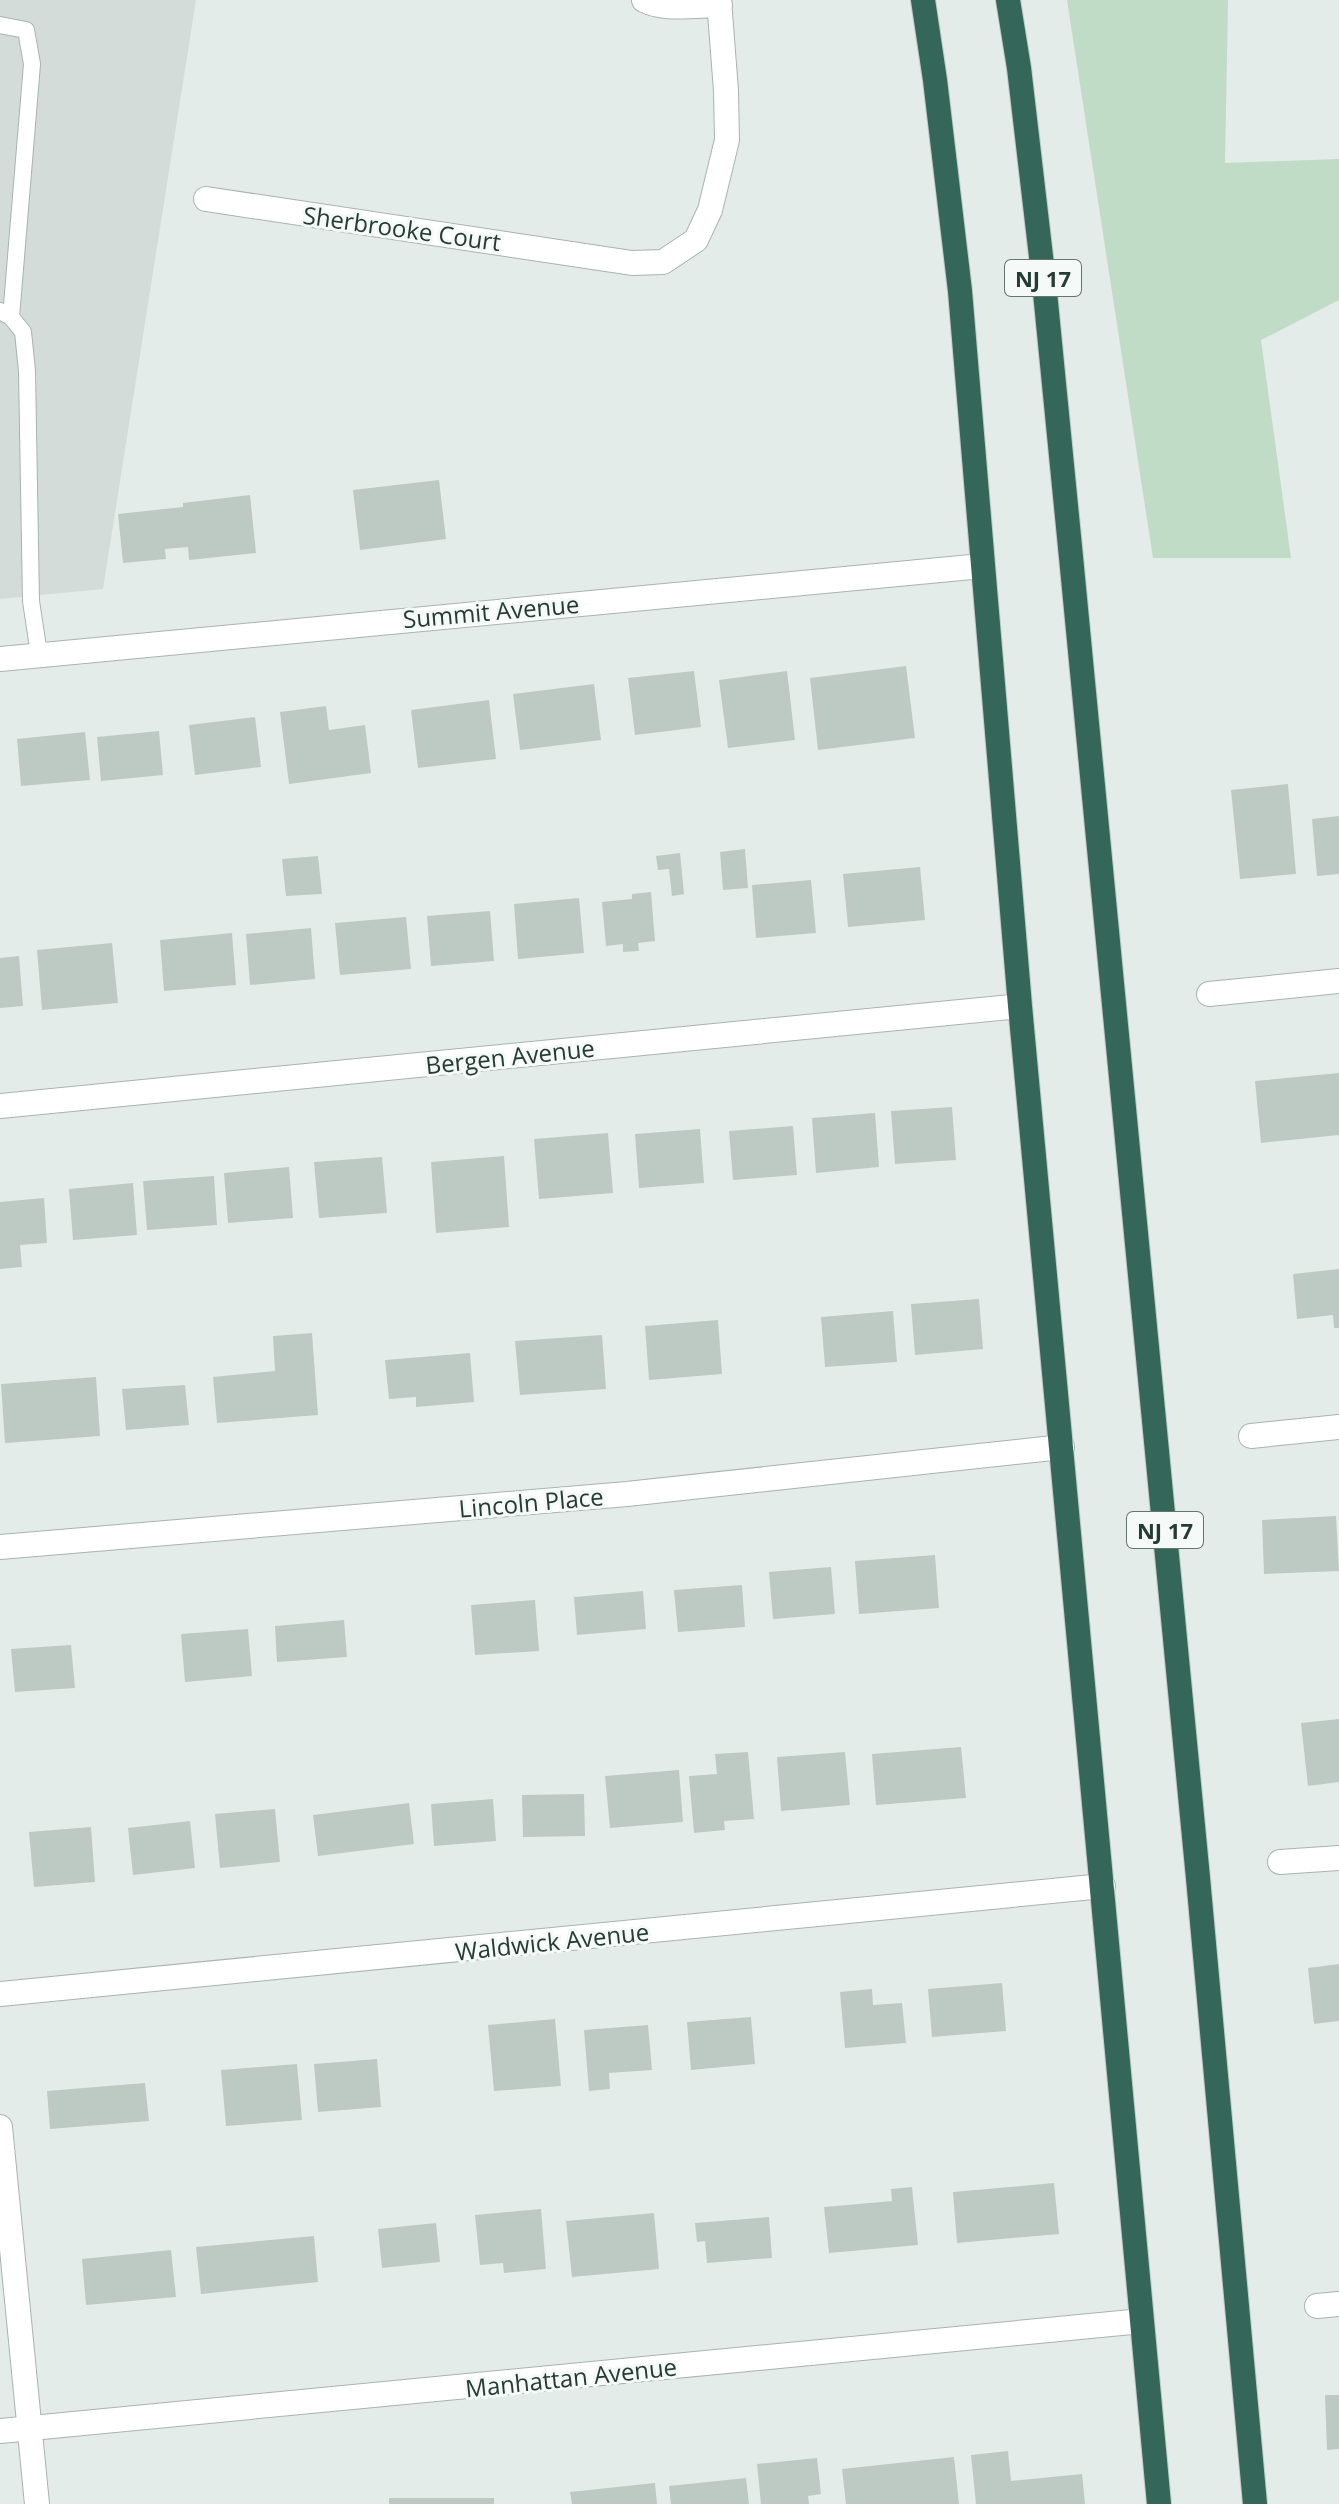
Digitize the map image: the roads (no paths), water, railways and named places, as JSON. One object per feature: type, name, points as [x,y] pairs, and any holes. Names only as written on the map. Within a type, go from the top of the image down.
[{"type":"highway","points":[[923,0],[960,291],[1020,1006],[1159,2504]]},
{"type":"highway","name":"NJ 17","points":[[1008,0],[1037,221],[1068,526],[1255,2504]]},
{"type":"street","points":[[644,0],[674,6],[719,2]]},
{"type":"street","name":"Sherbrooke Court","points":[[206,199],[632,263],[663,262],[696,240],[710,210],[727,140],[719,2]]},
{"type":"street","name":"Summit Avenue","points":[[0,659],[982,566]]},
{"type":"street","points":[[1209,994],[1339,981]]},
{"type":"street","name":"Bergen Avenue","points":[[0,1106],[1020,1006]]},
{"type":"street","points":[[1251,1436],[1339,1427]]},
{"type":"street","name":"Lincoln Place","points":[[0,1547],[627,1494],[1062,1447]]},
{"type":"street","points":[[1280,1862],[1339,1858]]},
{"type":"street","name":"Waldwick Avenue","points":[[0,1994],[1103,1886]]},
{"type":"street","points":[[0,2127],[37,2504]]},
{"type":"street","name":"Manhattan Avenue","points":[[0,2431],[1142,2321]]},
{"type":"lane","points":[[0,25],[26,30],[32,64],[5,314],[23,332],[27,371],[31,601],[39,654]]}]
